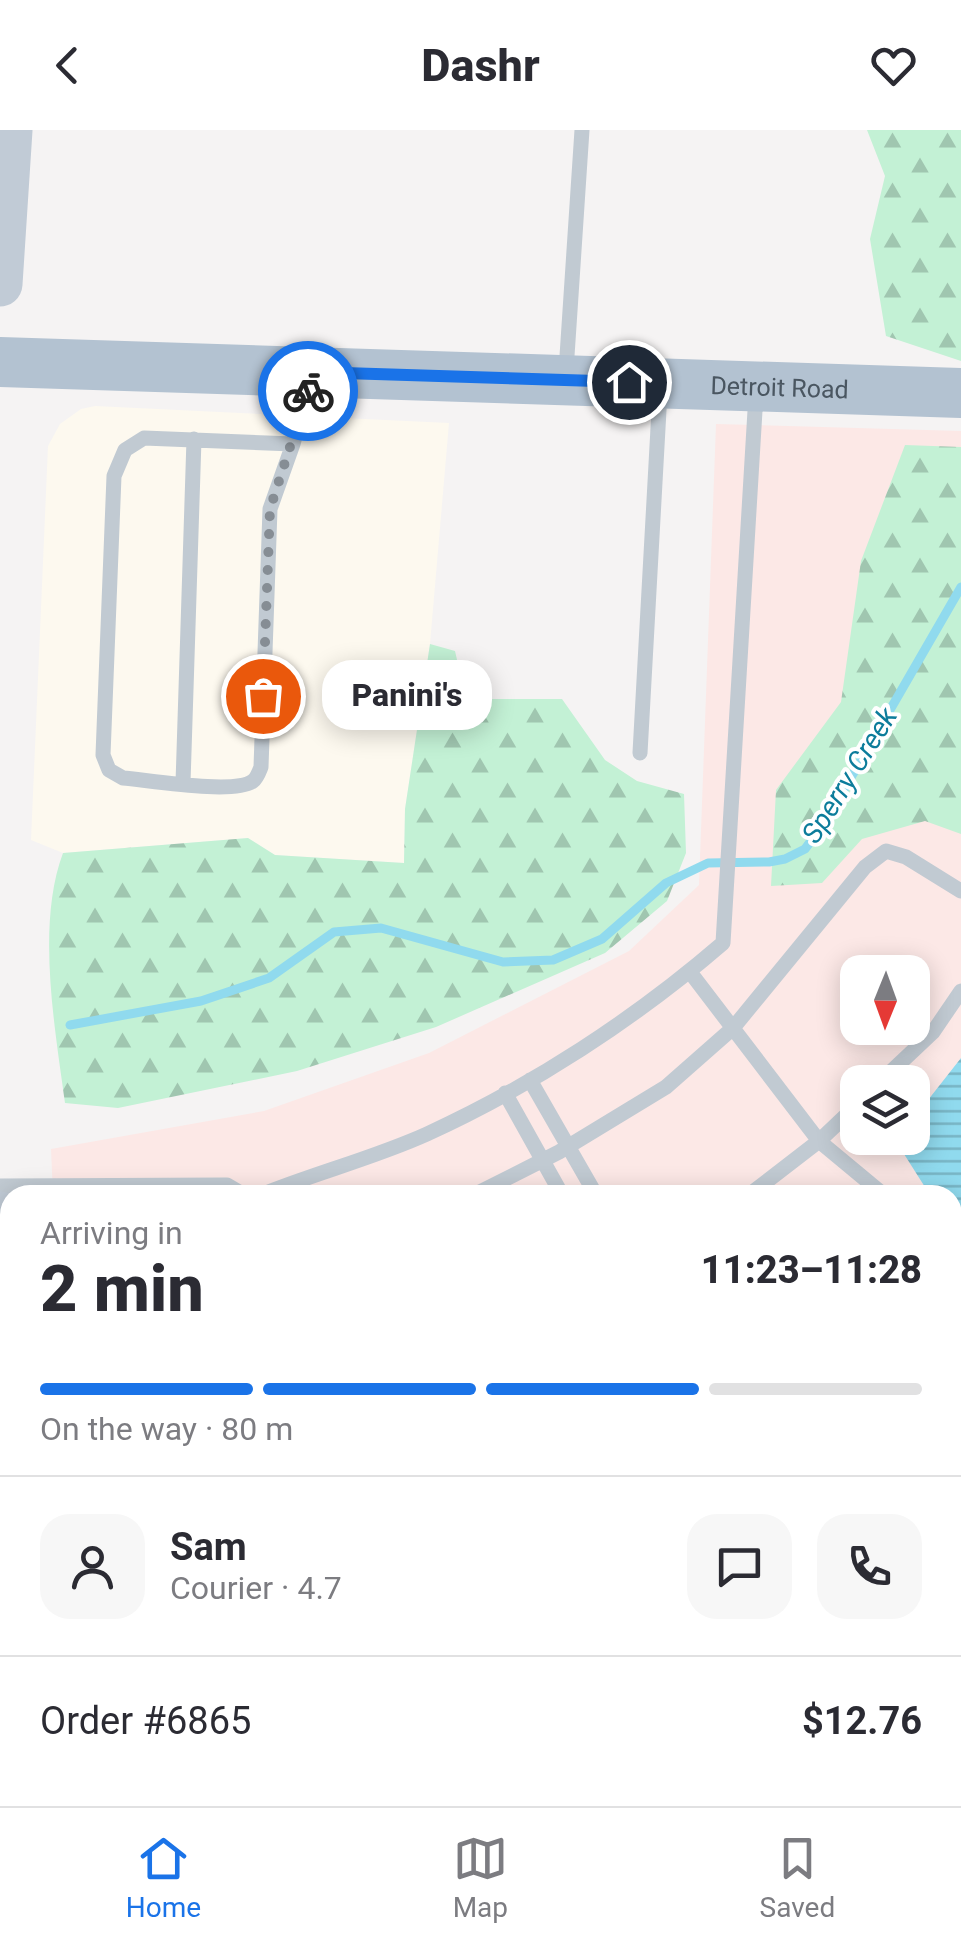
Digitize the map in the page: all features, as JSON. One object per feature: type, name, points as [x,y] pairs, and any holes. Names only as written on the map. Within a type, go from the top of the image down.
[{"type":"main road","points":[[0,284],[10,130]]},
{"type":"main road","name":"Detroit Road","points":[[0,362],[961,394]]},
{"type":"main road","points":[[0,1214],[0,1225]]},
{"type":"lane","points":[[566,380],[582,130]]},
{"type":"lane","points":[[293,444],[144,438],[125,450],[114,476],[108,558],[103,755],[109,770],[123,778],[224,787],[249,784],[261,767],[270,509],[293,444],[312,372]]},
{"type":"lane","points":[[640,753],[661,383]]},
{"type":"lane","points":[[288,1185],[425,1135],[530,1080],[690,972],[723,943],[757,386]]},
{"type":"lane","points":[[182,783],[194,439]]},
{"type":"lane","points":[[494,1185],[567,1147],[666,1086],[734,1028],[865,867],[886,851],[906,858],[961,891]]},
{"type":"lane","points":[[690,972],[819,1141],[872,1185]]},
{"type":"lane","points":[[898,1065],[933,1032],[961,991]]},
{"type":"lane","points":[[530,1080],[590,1185]]},
{"type":"lane","points":[[505,1093],[557,1185]]},
{"type":"lane","points":[[762,1185],[840,1121]]},
{"type":"shaded area","points":[[95,406],[449,423],[430,644],[405,809],[404,863],[275,855],[248,838],[63,853],[31,840],[48,446],[60,424],[81,409]]},
{"type":"shaded area","points":[[716,424],[961,431],[961,1185],[53,1185],[51,1149],[264,1111],[429,1053],[629,951],[699,885]]},
{"type":"green space","points":[[867,130],[961,130],[961,361],[886,336],[870,239],[885,176]]},
{"type":"green space","points":[[905,445],[961,447],[961,834],[925,821],[862,839],[822,883],[771,886],[776,790],[841,702],[861,561]]},
{"type":"green space","points":[[430,644],[455,651],[466,699],[562,699],[605,760],[637,781],[684,794],[686,853],[667,901],[605,953],[436,1027],[297,1071],[118,1108],[65,1103],[49,944],[55,881],[63,853],[248,838],[275,855],[404,863],[405,809]]},
{"type":"water","points":[[961,1058],[961,1185],[924,1185],[905,1155],[930,1155],[930,1097]]},
{"type":"waterway","name":"Sperry Creek","points":[[70,1025],[201,1001],[269,978],[334,932],[381,928],[503,962],[553,960],[602,939],[666,883],[708,863],[785,859],[805,849],[827,819],[961,587]]},
{"type":"way so far","points":[[263,696],[270,509],[308,391]]},
{"type":"place","name":"Panini's","points":[[263,696]]},
{"type":"route","points":[[308,391],[312,372],[629,382]]}]
